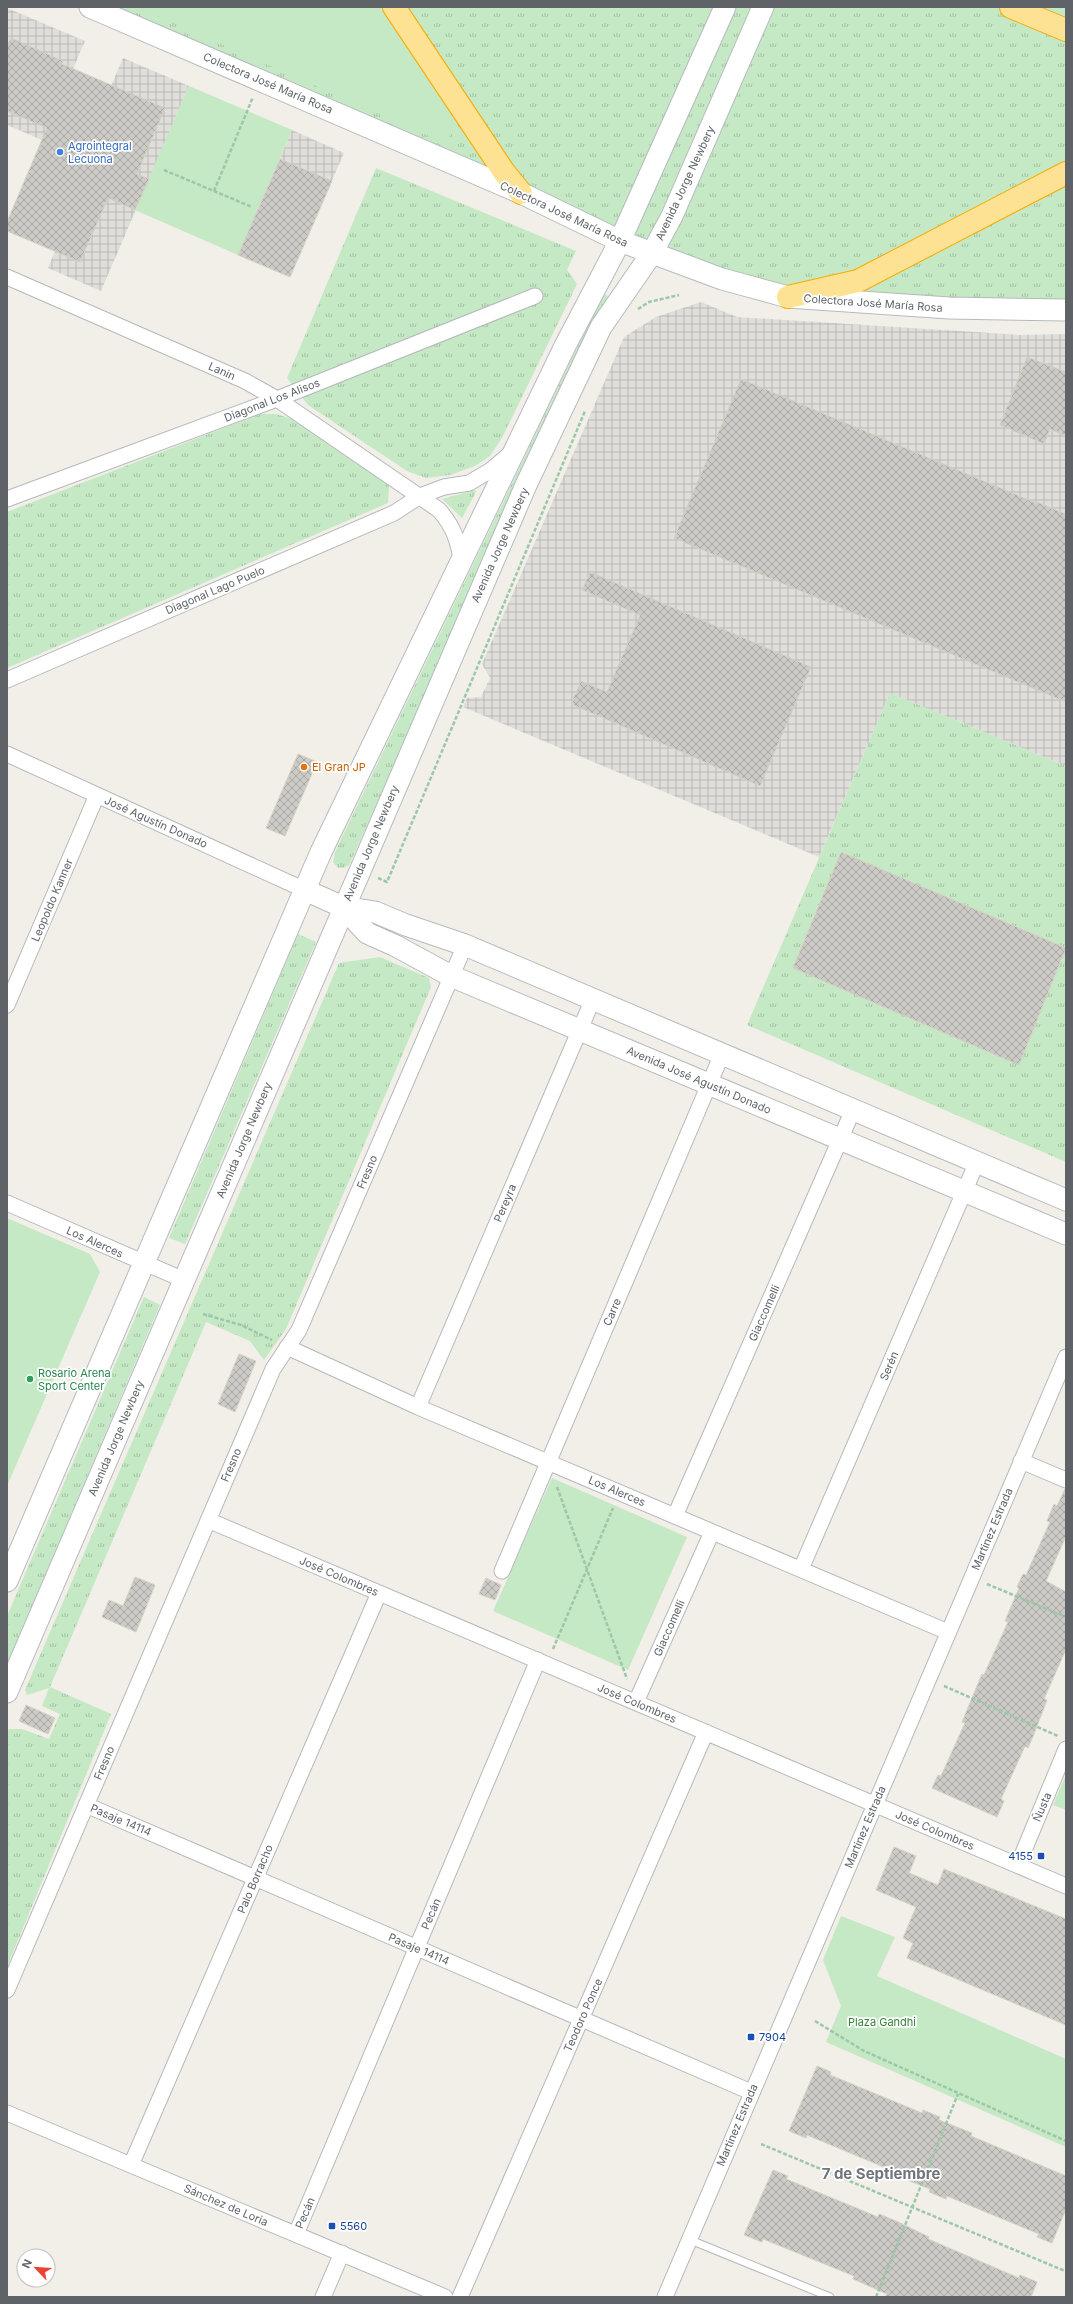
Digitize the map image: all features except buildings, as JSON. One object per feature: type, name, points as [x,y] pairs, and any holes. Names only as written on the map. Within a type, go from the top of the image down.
[{"type":"highway","points":[[394,7],[488,149],[522,193]]},
{"type":"highway","points":[[1011,7],[1066,30]]},
{"type":"highway","points":[[788,297],[858,281],[1066,173]]},
{"type":"main road","name":"Colectora José María Rosa","points":[[90,7],[522,193],[620,241],[722,279],[788,297],[949,308],[1066,310]]},
{"type":"main road","points":[[7,1581],[305,890],[565,346],[620,241],[725,7]]},
{"type":"main road","name":"Avenida Jorge Newbery","points":[[7,1692],[344,907],[557,419],[601,327],[652,253],[672,216],[763,7]]},
{"type":"main road","name":"Avenida José Agustín Donado","points":[[305,890],[344,907],[375,912],[406,925],[465,945],[1066,1200]]},
{"type":"main road","name":"Avenida José Agustín Donado","points":[[344,907],[366,933],[396,946],[451,976],[1066,1234]]},
{"type":"street","name":"Lanin","points":[[7,277],[245,381],[277,399],[420,496]]},
{"type":"street","name":"Diagonal Los Alisos","points":[[7,499],[277,399],[535,296]]},
{"type":"street","name":"Diagonal Lago Puelo","points":[[7,680],[394,513],[420,496],[444,487],[469,483],[491,470],[516,449]]},
{"type":"street","points":[[420,496],[439,510],[450,522],[456,535],[462,563]]},
{"type":"street","name":"José Agustín Donado","points":[[7,754],[305,890]]},
{"type":"street","name":"Leopoldo Kanner","points":[[7,1005],[97,796]]},
{"type":"street","name":"Fresno","points":[[7,1990],[272,1369],[299,1330],[465,945]]},
{"type":"street","name":"Pereyra","points":[[418,1407],[593,999]]},
{"type":"street","name":"Carre","points":[[502,1571],[722,1054]]},
{"type":"street","name":"Giaccomelli","points":[[675,1516],[853,1110]]},
{"type":"street","name":"Serén","points":[[801,1569],[977,1162]]},
{"type":"street","name":"Los Alerces","points":[[7,1203],[184,1280]]},
{"type":"street","name":"Los Alerces","points":[[287,1347],[418,1407],[948,1632]]},
{"type":"street","name":"Martinez Estrada","points":[[665,2297],[688,2239],[1066,1357]]},
{"type":"street","points":[[1022,1461],[1066,1480]]},
{"type":"street","name":"José Colombres","points":[[208,1520],[1066,1886]]},
{"type":"street","name":"Giaccomelli","points":[[636,1702],[712,1532]]},
{"type":"street","name":"Palo Borracho","points":[[131,2164],[379,1593]]},
{"type":"street","name":"Pecán","points":[[296,2234],[417,1948],[542,1662]]},
{"type":"street","name":"Teodoro Ponce","points":[[460,2297],[706,1732]]},
{"type":"street","name":"Ñusta","points":[[1018,1865],[1066,1749]]},
{"type":"street","name":"Pasaje 14114","points":[[86,1805],[751,2092]]},
{"type":"street","name":"Sánchez de Loria","points":[[7,2113],[445,2297]]},
{"type":"street","points":[[323,2297],[342,2254]]},
{"type":"lane","points":[[688,2239],[830,2297]]},
{"type":"path","points":[[214,191],[248,111]]},
{"type":"path","points":[[164,170],[252,207]]},
{"type":"path","points":[[634,313],[649,302],[678,296]]},
{"type":"path","points":[[388,882],[588,404]]},
{"type":"path","points":[[203,1314],[241,1325],[287,1347]]},
{"type":"path","points":[[548,1462],[636,1702]]},
{"type":"path","points":[[542,1662],[587,1569],[620,1493]]},
{"type":"path","points":[[972,1577],[1066,1618]]},
{"type":"path","points":[[928,1679],[1066,1739]]},
{"type":"path","points":[[814,2021],[864,2051],[1066,2142]]},
{"type":"path","points":[[876,2297],[958,2094]]},
{"type":"path","points":[[761,2144],[1065,2271]]},
{"type":"shaded area","points":[[7,8],[85,41],[42,140],[7,125]]},
{"type":"shaded area","points":[[123,58],[189,86],[101,291],[48,268],[82,188],[70,182]]},
{"type":"shaded area","points":[[292,130],[344,153],[290,277],[239,255]]},
{"type":"shaded area","points":[[701,302],[737,317],[1020,335],[1066,334],[1066,766],[890,693],[819,857],[463,707],[467,698],[481,697],[490,678],[482,664],[624,337],[656,317]]},
{"type":"green space","points":[[90,7],[1066,7],[1066,310],[949,308],[722,279]]},
{"type":"green space","points":[[137,7],[381,7],[456,122],[456,131],[448,137],[436,139]]},
{"type":"green space","points":[[189,86],[292,130],[238,255],[135,210]]},
{"type":"green space","points":[[376,168],[576,251],[567,270],[577,284],[503,436],[490,456],[475,466],[450,475],[426,478],[407,471],[308,405],[287,378]]},
{"type":"green space","points":[[603,294],[612,298],[442,659],[349,865],[344,868],[338,868],[333,862],[335,852]]},
{"type":"green space","points":[[260,414],[276,414],[292,419],[389,486],[388,503],[7,668],[7,512]]},
{"type":"green space","points":[[475,490],[476,492],[462,518],[442,499]]},
{"type":"green space","points":[[890,693],[1066,766],[1066,1162],[747,1025]]},
{"type":"green space","points":[[298,934],[316,942],[185,1244],[169,1238]]},
{"type":"green space","points":[[380,957],[429,978],[431,987],[286,1329],[264,1360],[250,1341],[206,1322],[50,1687],[111,1714],[7,1967],[7,1733],[9,1729],[22,1729],[49,1739],[60,1714],[42,1706],[49,1688],[27,1695],[25,1690],[339,963]]},
{"type":"green space","name":"Rosario Arena Sport Center","points":[[7,1218],[90,1254],[100,1272],[7,1486]]},
{"type":"green space","points":[[144,1297],[160,1305],[7,1665],[7,1616]]},
{"type":"green space","points":[[552,1478],[687,1537],[628,1670],[493,1611]]},
{"type":"green space","points":[[1066,1775],[1066,1810],[1053,1805]]},
{"type":"green space","name":"Plaza Gandhi","points":[[841,1916],[895,1937],[877,1976],[1066,2059],[1066,2147],[826,2042],[841,2006],[823,1960]]},
{"type":"place","name":"Agrointegral Lecuona","points":[[60,152]]},
{"type":"place","name":"El Gran JP","points":[[304,767]]},
{"type":"place","name":"Rosario Arena Sport Center","points":[[30,1379]]},
{"type":"place","name":"4155","points":[[1041,1856]]},
{"type":"place","name":"7904","points":[[751,2037]]},
{"type":"place","name":"5560","points":[[332,2226]]},
{"type":"district","name":"7 de Septiembre","points":[[881,2173]]}]
